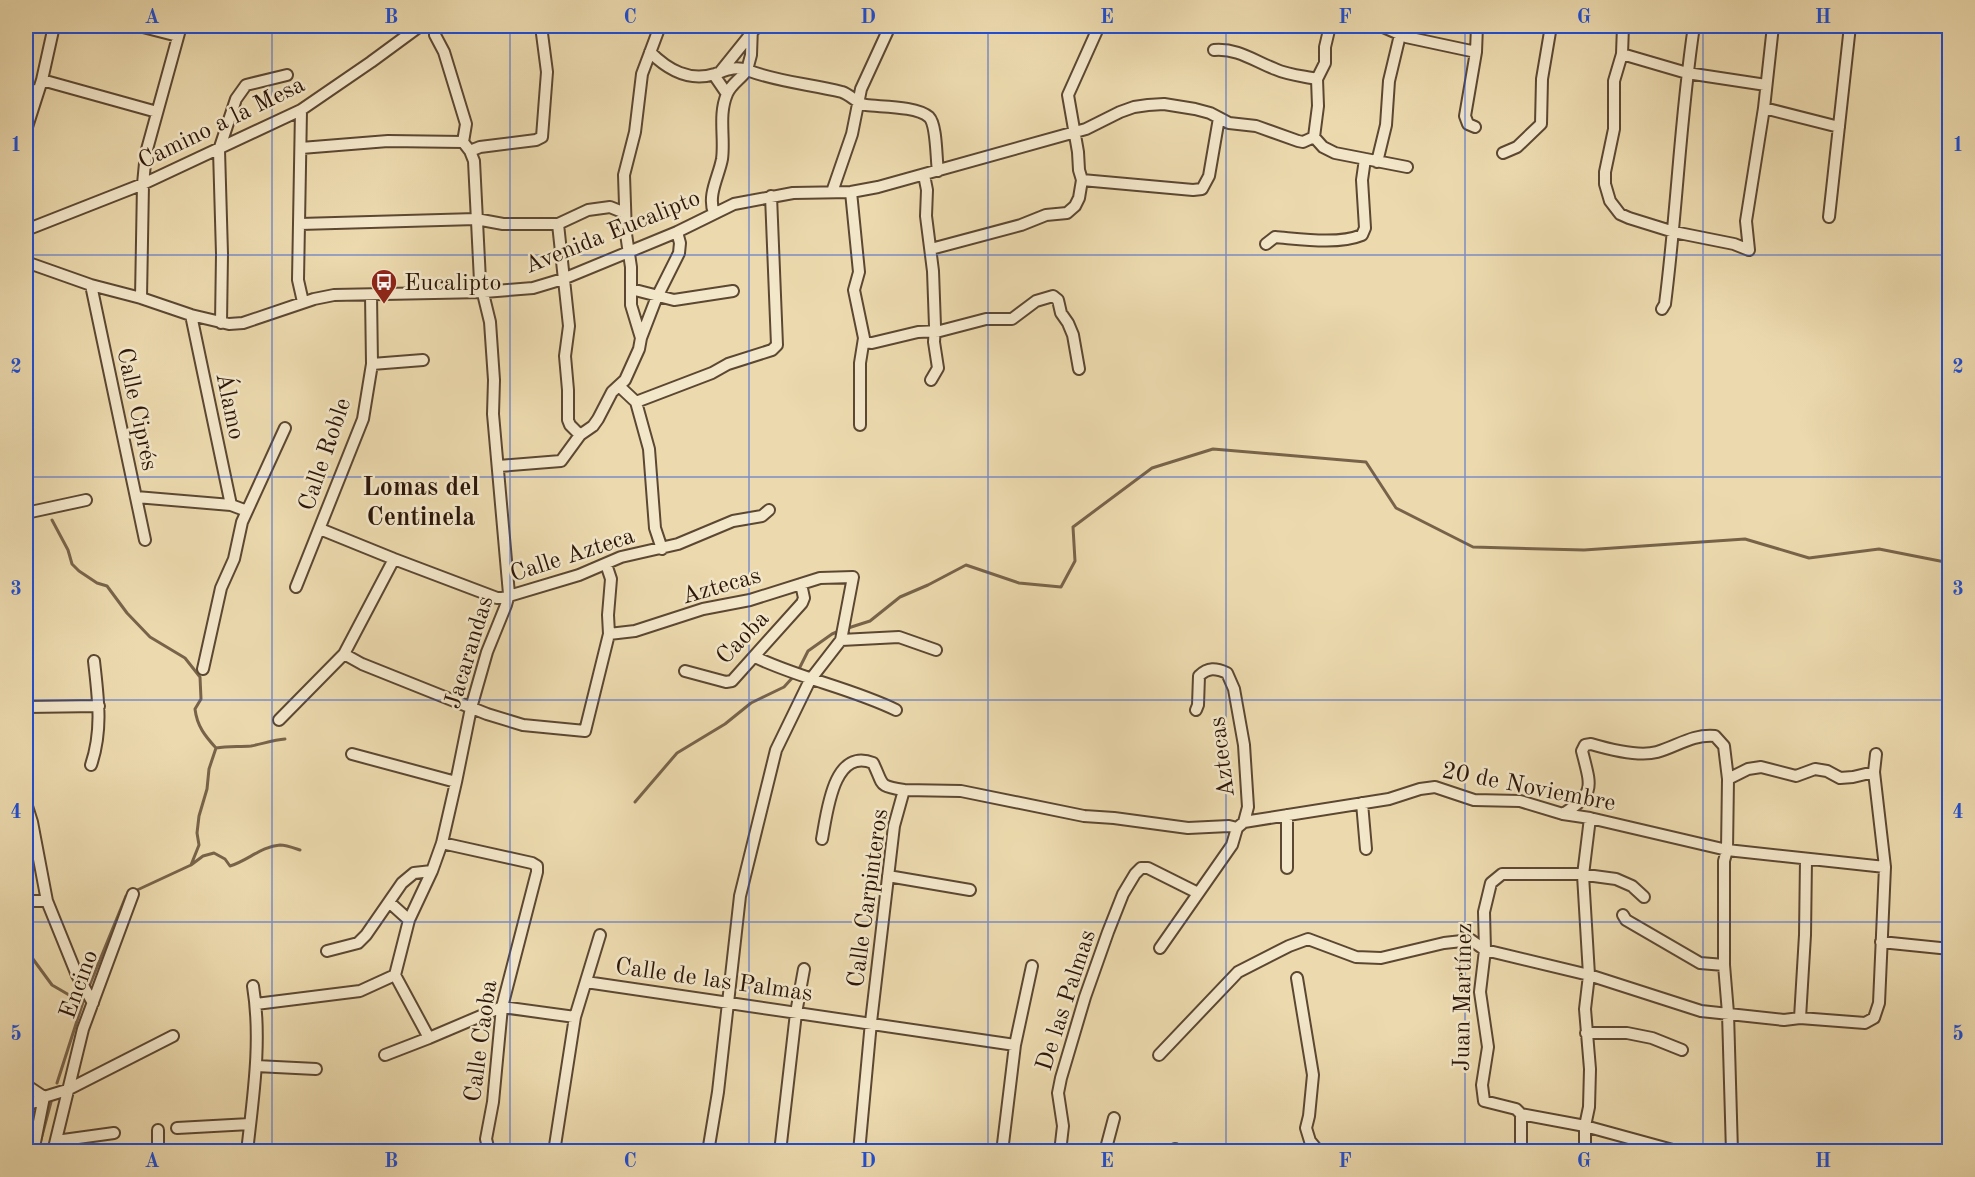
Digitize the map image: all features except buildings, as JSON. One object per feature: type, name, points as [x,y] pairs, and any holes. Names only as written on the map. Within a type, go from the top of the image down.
[{"type":"street","points":[[26,130],[42,80],[54,26]]},
{"type":"street","points":[[139,26],[179,31],[146,153],[143,184],[141,298]]},
{"type":"street","name":"Camino a la Mesa","points":[[26,230],[143,184],[301,110],[420,26]]},
{"type":"street","points":[[301,148],[431,140],[480,147],[541,138],[547,72],[541,26]]},
{"type":"street","points":[[641,338],[632,310],[631,267],[625,213],[626,164],[635,132],[642,74],[660,26]]},
{"type":"street","points":[[832,192],[852,134],[861,89],[888,26]]},
{"type":"street","points":[[931,249],[1021,225],[1046,215],[1067,213],[1072,210],[1079,198],[1083,180],[1079,170],[1069,93],[1099,26]]},
{"type":"street","points":[[1330,26],[1325,47],[1325,63],[1317,79],[1318,106],[1314,137],[1329,150],[1407,167]]},
{"type":"street","points":[[1381,26],[1476,52]]},
{"type":"street","points":[[1476,127],[1468,124],[1465,116],[1476,52],[1477,26]]},
{"type":"street","points":[[1503,153],[1517,147],[1541,124],[1542,79],[1551,26]]},
{"type":"street","points":[[1619,26],[1622,54],[1614,81],[1614,129],[1605,172],[1606,193],[1610,201],[1620,214],[1629,218],[1674,232],[1734,244],[1749,250],[1746,221],[1764,108],[1773,26]]},
{"type":"street","points":[[1662,309],[1665,304],[1674,232],[1687,73],[1694,26]]},
{"type":"street","points":[[1829,217],[1850,26]]},
{"type":"street","points":[[718,73],[754,27]]},
{"type":"street","points":[[714,213],[711,200],[722,156],[723,112],[731,86],[747,70],[754,27]]},
{"type":"street","points":[[1377,162],[1387,119],[1389,81],[1396,30]]},
{"type":"street","name":"Jacarandas","points":[[395,975],[409,920],[432,871],[442,843],[471,708],[508,597],[493,414],[494,380],[490,322],[480,281],[474,161],[467,146],[466,124],[445,55],[435,35]]},
{"type":"street","points":[[1214,50],[1223,49],[1244,54],[1282,72],[1317,79]]},
{"type":"street","points":[[650,52],[669,69],[676,72],[701,76],[734,68],[747,70],[775,80],[843,93],[858,103],[915,111],[929,117],[933,128],[938,171]]},
{"type":"street","points":[[1622,54],[1687,73],[1766,85]]},
{"type":"street","points":[[718,73],[727,94]]},
{"type":"street","points":[[221,323],[219,150],[236,99],[246,85],[287,75]]},
{"type":"street","points":[[42,80],[157,112]]},
{"type":"street","points":[[26,87],[38,92]]},
{"type":"street","name":"Avenida Eucalipto","points":[[26,262],[90,285],[141,298],[191,315],[221,323],[243,323],[303,302],[334,295],[525,290],[563,279],[677,232],[734,204],[771,196],[869,190],[1092,127],[1134,107],[1178,106],[1210,113],[1229,123],[1256,126],[1298,141],[1304,142],[1314,137]]},
{"type":"street","points":[[1764,108],[1839,127]]},
{"type":"street","points":[[301,110],[298,286],[303,302]]},
{"type":"street","points":[[1083,180],[1202,189],[1209,176],[1219,118]]},
{"type":"street","points":[[1266,244],[1275,237],[1346,239],[1364,233],[1362,180],[1365,159]]},
{"type":"street","points":[[924,175],[933,271],[934,348],[938,368],[931,380]]},
{"type":"street","points":[[850,192],[859,272],[854,291],[864,342],[860,363],[860,425]]},
{"type":"street","points":[[636,402],[712,373],[728,364],[772,350],[777,345],[771,196]]},
{"type":"street","points":[[300,224],[476,219],[503,224],[558,224],[588,210],[610,207],[625,213]]},
{"type":"street","points":[[558,224],[568,326],[565,356],[568,420],[580,435]]},
{"type":"street","points":[[499,466],[558,462],[564,458],[580,435],[592,426],[612,392],[625,380],[639,349],[658,295],[679,253],[680,243],[677,232]]},
{"type":"street","name":"Calle Ciprés","points":[[90,285],[145,540]]},
{"type":"street","points":[[631,289],[671,299],[733,291]]},
{"type":"street","name":"Calle Roble","points":[[296,587],[363,419],[372,364],[371,295]]},
{"type":"street","points":[[864,342],[872,343],[986,319],[1012,319],[1036,302],[1053,296],[1058,300],[1060,313],[1071,328],[1079,369]]},
{"type":"street","name":"Álamo","points":[[191,315],[231,505]]},
{"type":"street","points":[[372,364],[423,360]]},
{"type":"street","points":[[619,386],[636,402],[649,450],[655,528],[662,549]]},
{"type":"street","points":[[203,669],[221,588],[234,559],[242,522],[285,428]]},
{"type":"street","points":[[136,497],[231,505],[247,511]]},
{"type":"street","points":[[26,513],[86,500]]},
{"type":"street","name":"Calle Azteca","points":[[320,529],[496,598],[508,597],[574,577],[621,557],[662,549],[733,521],[757,518],[769,510]]},
{"type":"street","points":[[279,720],[344,654],[394,559]]},
{"type":"street","points":[[344,654],[362,664],[471,708],[523,725],[585,731],[609,634],[611,579],[606,564]]},
{"type":"street","name":"Aztecas","points":[[609,634],[635,631],[703,609],[750,600],[820,578],[853,577],[841,640]]},
{"type":"street","name":"Caoba","points":[[685,671],[730,682],[802,603],[801,584]]},
{"type":"street","points":[[708,1152],[718,1092],[740,896],[776,750],[810,680],[841,640],[898,637],[936,650]]},
{"type":"street","points":[[755,657],[810,680],[858,693],[896,710]]},
{"type":"street","points":[[91,765],[98,745],[99,706],[94,661]]},
{"type":"street","name":"Aztecas","points":[[1160,948],[1232,845],[1248,807],[1244,745],[1234,689],[1227,673],[1218,669],[1209,669],[1199,676],[1196,710]]},
{"type":"street","points":[[26,707],[99,706]]},
{"type":"street","points":[[1563,814],[1578,805],[1588,792],[1589,778],[1582,751],[1585,745],[1591,744],[1627,752],[1655,753],[1702,735],[1715,736],[1724,746],[1728,779],[1727,850],[1724,861],[1724,965],[1728,1013],[1732,1152]]},
{"type":"street","points":[[1159,1055],[1238,972],[1308,939],[1356,957],[1381,958],[1444,943],[1471,940],[1485,950],[1589,975],[1701,1011],[1784,1020],[1800,1018],[1865,1023],[1874,1018],[1879,1003],[1885,867],[1874,772],[1876,753]]},
{"type":"street","points":[[352,754],[456,782]]},
{"type":"street","points":[[822,839],[833,784],[851,763],[858,760],[873,763],[879,781],[883,785],[904,790]]},
{"type":"street","points":[[1728,779],[1761,767],[1796,776],[1815,769],[1827,771],[1840,778],[1874,772]]},
{"type":"street","name":"20 de Noviembre","points":[[1114,818],[1188,828],[1240,825],[1389,799],[1420,789],[1435,787],[1474,800],[1520,801],[1563,814],[1590,818],[1727,850],[1885,867]]},
{"type":"street","name":"Calle Carpinteros","points":[[859,1150],[871,1022],[894,826],[904,790],[961,791],[1084,816],[1114,818]]},
{"type":"street","points":[[1362,802],[1366,849]]},
{"type":"street","points":[[26,803],[32,822],[47,901],[77,975],[93,1003]]},
{"type":"street","points":[[1287,815],[1287,868]]},
{"type":"street","points":[[1585,1152],[1590,1069],[1585,1010],[1589,975],[1583,875],[1590,818]]},
{"type":"street","name":"Calle Caoba","points":[[442,843],[532,862],[537,866],[502,1007],[486,1139],[491,1152]]},
{"type":"street","points":[[1800,1018],[1805,935],[1806,859]]},
{"type":"street","name":"De las Palmas","points":[[1060,1152],[1063,1126],[1058,1093],[1061,1078],[1084,997],[1123,894],[1141,868],[1148,868],[1198,893]]},
{"type":"street","points":[[327,951],[358,943],[402,883],[414,873],[432,871]]},
{"type":"street","name":"Juan Martínez","points":[[1521,1114],[1516,1109],[1484,1101],[1482,1085],[1488,1047],[1480,992],[1485,950],[1484,912],[1491,883],[1502,874],[1583,875]]},
{"type":"street","points":[[1583,875],[1616,879],[1632,886],[1644,897]]},
{"type":"street","points":[[888,876],[970,890]]},
{"type":"street","name":"Encino","points":[[54,1146],[83,1029],[133,894]]},
{"type":"street","points":[[26,902],[47,901]]},
{"type":"street","points":[[389,902],[409,920]]},
{"type":"street","points":[[1623,915],[1626,920],[1700,963],[1724,965]]},
{"type":"street","points":[[554,1152],[575,1017],[600,936]]},
{"type":"street","points":[[1881,942],[1950,949]]},
{"type":"street","points":[[1002,1152],[1015,1045],[1032,966]]},
{"type":"street","points":[[780,1152],[796,1013],[804,969]]},
{"type":"street","points":[[256,1004],[360,992],[395,975],[429,1038]]},
{"type":"street","points":[[1297,978],[1313,1075],[1306,1128],[1310,1141],[1319,1152]]},
{"type":"street","name":"Calle de las Palmas","points":[[586,982],[728,1004],[871,1022],[1015,1045]]},
{"type":"street","points":[[247,1152],[256,1066],[256,1004],[253,986]]},
{"type":"street","points":[[385,1055],[502,1007],[575,1017]]},
{"type":"street","points":[[1586,1033],[1627,1033],[1652,1038],[1682,1050]]},
{"type":"street","points":[[26,1106],[67,1090],[173,1036]]},
{"type":"street","points":[[256,1066],[316,1069]]},
{"type":"street","points":[[26,1085],[45,1097]]},
{"type":"street","points":[[33,1152],[45,1097]]},
{"type":"street","points":[[1521,1152],[1521,1114],[1585,1126],[1664,1150],[1680,1152]]},
{"type":"street","points":[[1105,1152],[1114,1118]]},
{"type":"street","points":[[177,1128],[250,1125]]},
{"type":"street","points":[[158,1130],[158,1152]]},
{"type":"street","points":[[54,1146],[114,1133]]},
{"type":"street","points":[[859,1150],[887,1152]]},
{"type":"waterway","points":[[845,629],[870,621],[900,597],[966,565],[1019,583],[1061,587],[1075,561],[1073,527],[1152,468],[1213,449],[1366,462],[1396,508],[1473,547],[1584,550],[1745,539],[1809,558],[1879,549],[1950,563]]},
{"type":"waterway","points":[[52,520],[68,550],[72,564],[97,583],[107,586],[127,613],[150,637],[185,658],[200,677],[201,699],[195,709],[196,715],[202,730],[216,748],[199,816],[197,833],[199,845],[191,865]]},
{"type":"waterway","points":[[798,671],[808,651],[839,631]]},
{"type":"waterway","points":[[635,802],[677,753],[725,724],[751,703],[784,687],[794,676]]},
{"type":"waterway","points":[[216,748],[251,746],[285,739]]},
{"type":"waterway","points":[[135,891],[191,865],[203,856],[214,853],[225,859],[230,866],[273,846],[280,845],[300,850]]},
{"type":"waterway","points":[[88,989],[126,896],[130,894]]},
{"type":"waterway","points":[[26,955],[30,955],[52,985],[76,999],[81,1006]]},
{"type":"waterway","points":[[57,1083],[84,999]]},
{"type":"waterway","points":[[40,1143],[51,1102]]},
{"type":"place","name":"Eucalipto","points":[[384,305]]},
{"type":"district","name":"Lomas del Centinela","points":[[421,501]]}]
